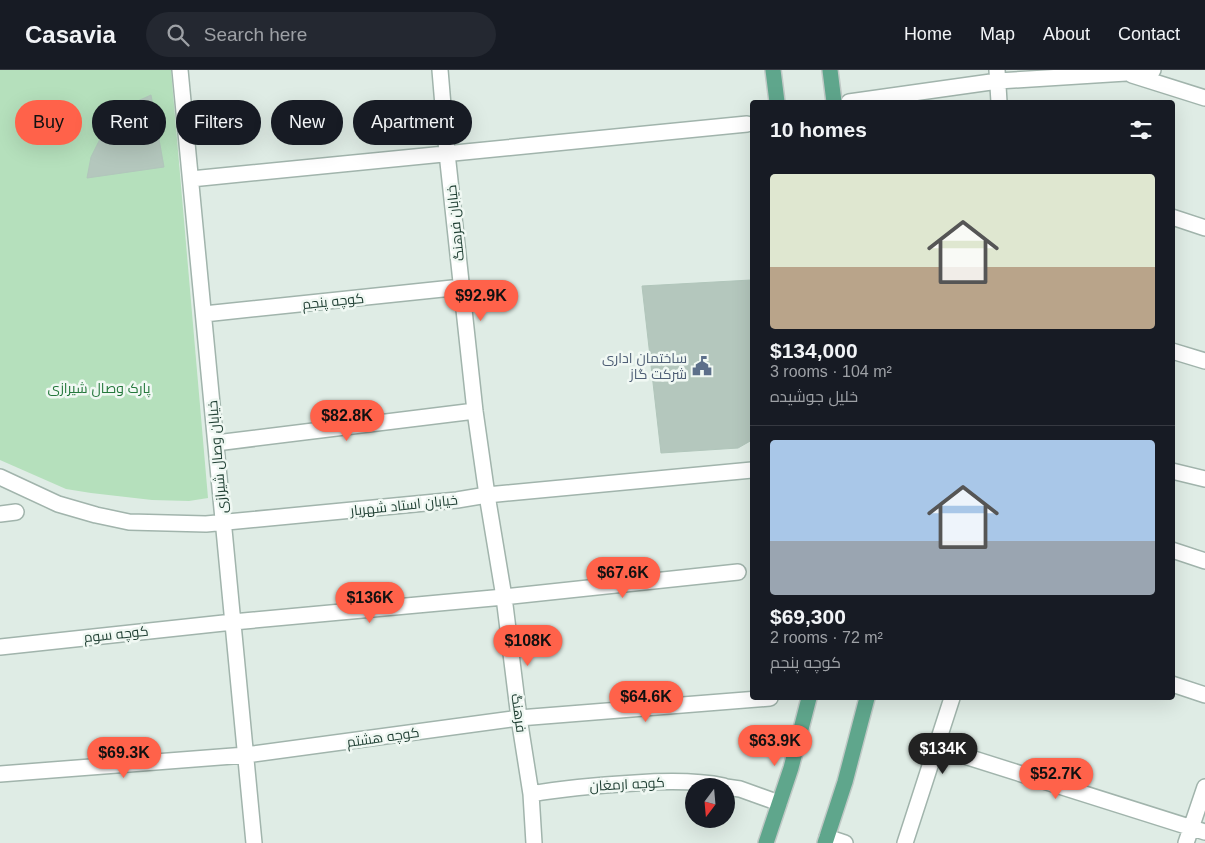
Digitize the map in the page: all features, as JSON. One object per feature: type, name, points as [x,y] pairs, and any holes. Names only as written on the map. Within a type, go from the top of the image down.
[{"type":"main road","points":[[774,70],[777,100]]},
{"type":"main road","points":[[830,70],[834,100]]},
{"type":"main road","points":[[766,843],[791,768],[808,700]]},
{"type":"main road","points":[[826,840],[867,700]]},
{"type":"street","name":"خیابان وصال شیرازی","points":[[180,70],[254,843]]},
{"type":"street","name":"خیابان فرهنگ","points":[[440,70],[475,412],[487,495]]},
{"type":"street","points":[[860,100],[998,75],[1126,73],[1153,70]]},
{"type":"street","points":[[1126,73],[1205,98]]},
{"type":"street","points":[[998,75],[999,100]]},
{"type":"street","points":[[190,178],[747,124]]},
{"type":"street","points":[[1175,218],[1205,228]]},
{"type":"street","name":"کوچه پنجم","points":[[204,314],[462,287]]},
{"type":"street","points":[[1175,352],[1205,361]]},
{"type":"street","points":[[216,443],[475,412]]},
{"type":"street","name":"خیابان استاد شهریار","points":[[0,477],[58,504],[96,515],[129,522],[197,524],[750,470]]},
{"type":"street","points":[[1175,472],[1205,479]]},
{"type":"street","name":"فرهنگ","points":[[487,495],[504,597],[519,718],[531,794],[534,843]]},
{"type":"street","points":[[0,514],[16,512]]},
{"type":"street","points":[[1175,551],[1205,561]]},
{"type":"street","name":"کوچه سوم","points":[[0,647],[738,572]]},
{"type":"street","points":[[1175,685],[1205,696]]},
{"type":"street","name":"کوچه هشتم","points":[[246,755],[519,718],[750,700]]},
{"type":"street","points":[[904,843],[951,700]]},
{"type":"street","points":[[936,747],[1194,828]]},
{"type":"street","points":[[0,774],[246,755]]},
{"type":"street","name":"کوچه ارمغان","points":[[531,794],[601,784],[685,782]]},
{"type":"street","points":[[1186,843],[1194,828],[1205,787]]},
{"type":"street","name":"کوچه ارمغان","points":[[735,788],[779,803]]},
{"type":"street","points":[[826,840],[845,843]]},
{"type":"green space","name":"پارک وصال شیرازی","points":[[0,70],[171,70],[208,498],[189,501],[152,500],[66,489],[0,460]]},
{"type":"building","points":[[151,95],[152,100],[140,100]]},
{"type":"building","points":[[97,145],[160,145],[164,167],[87,178],[91,157]]},
{"type":"building","name":"ساختمان اداری شرکت گاز","points":[[750,280],[750,441],[738,448],[661,453],[642,286]]},
{"type":"place","name":"ساختمان اداری شرکت گاز","points":[[702,366]]}]
